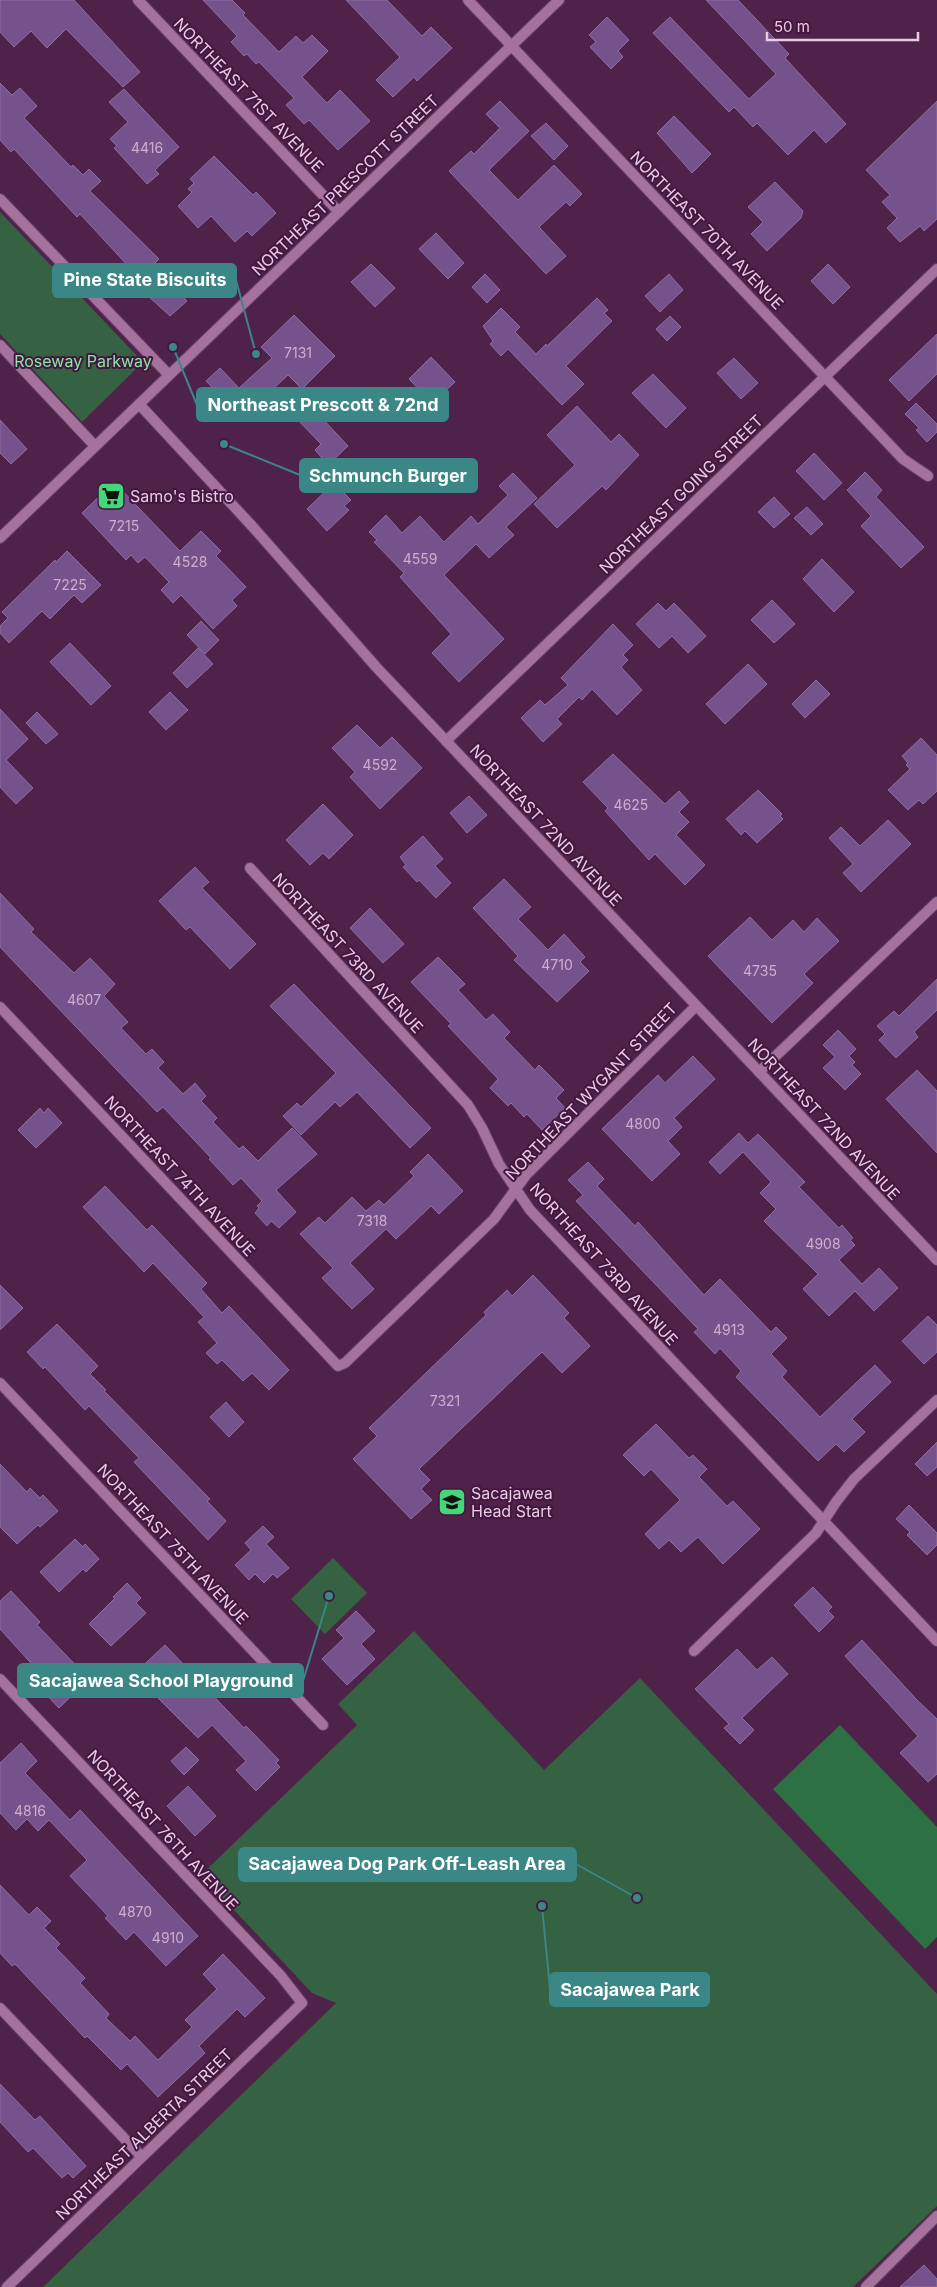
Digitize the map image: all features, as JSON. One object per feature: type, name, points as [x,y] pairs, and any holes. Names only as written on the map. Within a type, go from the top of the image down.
[{"type":"street","name":"NORTHEAST 71ST AVENUE","points":[[138,0],[339,212]]},
{"type":"street","name":"NORTHEAST 70TH AVENUE","points":[[468,0],[903,459],[928,476]]},
{"type":"street","name":"NORTHEAST PRESCOTT STREET","points":[[0,538],[560,0]]},
{"type":"street","points":[[0,198],[169,376]]},
{"type":"street","name":"NORTHEAST GOING STREET","points":[[446,741],[937,269]]},
{"type":"street","points":[[0,345],[95,446]]},
{"type":"street","name":"NORTHEAST 72ND AVENUE","points":[[139,404],[252,526],[378,669],[937,1260]]},
{"type":"street","name":"NORTHEAST 73RD AVENUE","points":[[250,868],[468,1105],[482,1128],[499,1164],[530,1210],[937,1641]]},
{"type":"street","points":[[760,1072],[937,902]]},
{"type":"street","name":"NORTHEAST WYGANT STREET","points":[[338,1366],[345,1363],[494,1219],[526,1175],[696,1006]]},
{"type":"street","name":"NORTHEAST 74TH AVENUE","points":[[0,1007],[338,1366]]},
{"type":"street","name":"NORTHEAST 75TH AVENUE","points":[[0,1383],[323,1725]]},
{"type":"street","points":[[694,1651],[816,1533],[854,1479],[937,1400]]},
{"type":"street","name":"NORTHEAST 76TH AVENUE","points":[[0,1679],[281,1976],[302,2002]]},
{"type":"street","name":"NORTHEAST ALBERTA STREET","points":[[7,2287],[302,2002]]},
{"type":"street","points":[[0,2008],[142,2157]]},
{"type":"street","points":[[866,2287],[937,2216]]},
{"type":"green space","name":"Roseway Parkway","points":[[0,212],[143,362],[82,422],[0,334]]},
{"type":"green space","points":[[333,1558],[367,1593],[325,1634],[291,1599]]},
{"type":"green space","points":[[414,1631],[544,1770],[640,1678],[937,1994],[937,2206],[853,2287],[43,2287],[336,2003],[312,1993],[201,1875],[357,1725],[338,1704]]},
{"type":"green space","points":[[840,1725],[937,1827],[937,1937],[925,1949],[773,1789]]},
{"type":"building","points":[[0,0],[74,0],[140,72],[123,87],[66,29],[47,48],[31,31],[14,47],[0,32]]},
{"type":"building","points":[[203,0],[232,0],[245,13],[243,15],[279,52],[296,36],[303,43],[312,35],[328,51],[302,77],[327,103],[340,90],[370,121],[338,150],[309,120],[304,124],[286,105],[294,98],[259,62],[256,64],[247,54],[244,56],[231,42],[237,36]]},
{"type":"building","points":[[346,0],[387,0],[422,36],[431,27],[452,48],[417,81],[414,77],[393,97],[376,80],[400,57]]},
{"type":"building","points":[[706,0],[738,0],[789,54],[785,58],[846,124],[826,143],[814,130],[788,155],[757,123],[753,127],[734,107],[729,112],[653,33],[670,17],[749,99],[776,74]]},
{"type":"building","points":[[607,17],[629,40],[618,51],[623,57],[611,69],[590,47],[596,42],[589,35]]},
{"type":"building","points":[[0,83],[12,95],[20,88],[37,106],[24,118],[71,167],[73,165],[83,175],[89,169],[101,181],[90,191],[159,259],[153,265],[187,301],[170,316],[147,295],[148,293],[128,272],[131,269],[80,214],[77,217],[14,149],[11,152],[0,140]]},
{"type":"building","points":[[124,89],[179,147],[155,170],[159,174],[147,184],[114,148],[117,146],[110,139],[128,122],[109,102]]},
{"type":"building","points":[[500,101],[529,131],[489,170],[518,200],[554,165],[582,194],[570,206],[566,202],[539,227],[566,256],[546,274],[449,171],[471,151],[474,154],[500,128],[486,114]]},
{"type":"building","points":[[937,101],[937,219],[924,231],[920,226],[900,242],[887,228],[897,218],[882,202],[890,195],[866,170]]},
{"type":"building","points":[[674,116],[711,154],[692,173],[657,133]]},
{"type":"building","points":[[546,123],[568,146],[554,160],[531,136]]},
{"type":"building","points":[[214,156],[253,195],[256,192],[276,213],[252,236],[247,231],[235,242],[211,216],[198,228],[178,206],[192,192],[188,189],[194,183],[190,179]]},
{"type":"building","points":[[775,182],[803,211],[801,218],[767,251],[751,234],[763,222],[748,207]]},
{"type":"building","points":[[436,233],[464,263],[448,279],[419,249]]},
{"type":"building","points":[[371,264],[395,288],[375,307],[351,282]]},
{"type":"building","points":[[828,264],[850,287],[833,304],[811,281]]},
{"type":"building","points":[[485,274],[500,290],[487,303],[472,287]]},
{"type":"building","points":[[669,274],[683,290],[660,312],[645,296]]},
{"type":"building","points":[[597,298],[608,310],[604,313],[612,321],[566,366],[584,384],[562,405],[508,349],[501,356],[490,344],[493,341],[483,326],[501,308],[520,327],[515,332],[536,354],[546,344],[547,346]]},
{"type":"building","points":[[294,315],[335,356],[302,389],[288,375],[242,418],[206,381],[220,368],[239,388],[272,358],[261,347]]},
{"type":"building","points":[[670,316],[681,327],[667,341],[656,329]]},
{"type":"building","points":[[937,334],[937,374],[909,401],[889,380]]},
{"type":"building","points":[[431,357],[455,382],[432,403],[409,379]]},
{"type":"building","points":[[734,358],[758,383],[741,399],[717,373]]},
{"type":"building","points":[[653,374],[686,408],[666,428],[632,393]]},
{"type":"building","points":[[307,402],[348,446],[328,465],[315,450],[321,444],[293,415]]},
{"type":"building","points":[[916,403],[937,424],[937,432],[927,442],[916,430],[919,428],[905,414]]},
{"type":"building","points":[[577,406],[611,442],[619,434],[639,455],[606,490],[602,486],[557,528],[534,504],[575,465],[547,435]]},
{"type":"building","points":[[0,420],[27,449],[11,464],[0,453]]},
{"type":"building","points":[[814,453],[842,483],[824,500],[796,471]]},
{"type":"building","points":[[865,472],[882,490],[876,497],[924,547],[901,568],[861,526],[871,516],[847,490]]},
{"type":"building","points":[[513,473],[537,498],[506,527],[514,535],[489,558],[476,544],[444,575],[504,639],[459,682],[432,653],[451,634],[400,577],[404,573],[374,542],[377,540],[369,532],[386,515],[402,533],[420,516],[444,542],[471,516],[478,524],[508,495],[499,486]]},
{"type":"building","points":[[114,482],[180,551],[201,531],[221,551],[216,556],[246,587],[232,600],[237,606],[213,629],[181,595],[173,603],[161,590],[169,582],[145,557],[138,563],[131,555],[126,560],[82,513]]},
{"type":"building","points":[[334,483],[351,500],[344,506],[349,510],[327,531],[307,509]]},
{"type":"building","points":[[774,497],[790,514],[774,528],[758,512]]},
{"type":"building","points":[[807,507],[823,524],[811,535],[794,518]]},
{"type":"building","points":[[67,551],[101,585],[82,603],[74,595],[50,619],[42,611],[9,643],[0,633],[0,626],[8,618],[2,612],[55,560],[56,562]]},
{"type":"building","points":[[822,559],[854,592],[834,612],[803,579]]},
{"type":"building","points":[[772,600],[795,624],[774,643],[751,620]]},
{"type":"building","points":[[658,603],[666,611],[674,603],[706,636],[688,653],[672,636],[659,648],[636,624]]},
{"type":"building","points":[[201,621],[219,640],[205,654],[187,635]]},
{"type":"building","points":[[613,624],[633,645],[623,655],[628,660],[621,667],[642,690],[617,715],[592,689],[582,700],[579,697],[557,719],[562,724],[543,742],[521,718],[540,700],[545,705],[568,685],[561,678]]},
{"type":"building","points":[[70,643],[111,686],[91,705],[50,662]]},
{"type":"building","points":[[198,648],[213,664],[187,688],[173,673]]},
{"type":"building","points":[[748,664],[767,684],[725,724],[706,704]]},
{"type":"building","points":[[816,680],[830,694],[805,718],[792,704]]},
{"type":"building","points":[[170,692],[188,710],[166,730],[149,712]]},
{"type":"building","points":[[0,709],[28,739],[6,760],[33,788],[16,804],[0,787]]},
{"type":"building","points":[[37,712],[58,734],[46,744],[26,723]]},
{"type":"building","points":[[357,725],[380,748],[392,737],[422,768],[380,809],[350,777],[355,772],[332,748]]},
{"type":"building","points":[[921,738],[937,755],[937,791],[923,804],[919,800],[908,810],[888,790],[910,769],[902,756]]},
{"type":"building","points":[[613,754],[665,804],[679,791],[689,802],[679,812],[689,822],[676,835],[705,865],[685,885],[655,854],[649,860],[605,811],[608,808],[583,782]]},
{"type":"building","points":[[758,790],[782,814],[780,816],[783,819],[757,843],[745,831],[741,835],[726,819]]},
{"type":"building","points":[[469,796],[487,815],[467,833],[450,813]]},
{"type":"building","points":[[323,804],[353,835],[329,859],[323,853],[310,865],[286,840]]},
{"type":"building","points":[[888,820],[911,844],[861,892],[843,873],[853,864],[829,838],[841,827],[860,846]]},
{"type":"building","points":[[423,836],[443,859],[435,866],[451,883],[436,898],[403,867],[406,865],[400,857]]},
{"type":"building","points":[[195,867],[209,882],[202,888],[256,944],[230,969],[190,927],[186,930],[159,901]]},
{"type":"building","points":[[504,879],[531,907],[518,919],[548,950],[564,934],[585,957],[580,962],[589,971],[557,1002],[514,960],[518,956],[473,908]]},
{"type":"building","points":[[0,893],[34,929],[31,932],[74,973],[90,958],[115,984],[104,996],[128,1022],[121,1028],[146,1054],[152,1049],[164,1062],[158,1068],[183,1094],[195,1083],[206,1096],[201,1101],[217,1118],[213,1122],[239,1149],[243,1146],[258,1161],[292,1128],[317,1154],[276,1190],[296,1212],[279,1228],[271,1221],[267,1226],[255,1213],[259,1208],[257,1206],[262,1201],[241,1178],[233,1185],[209,1159],[211,1158],[163,1107],[157,1112],[0,947]]},
{"type":"building","points":[[370,908],[404,944],[383,963],[350,928]]},
{"type":"building","points":[[750,917],[772,940],[793,920],[804,932],[817,918],[839,941],[804,974],[813,983],[772,1023],[708,956]]},
{"type":"building","points":[[438,957],[465,984],[458,990],[486,1020],[493,1014],[510,1032],[504,1038],[535,1070],[539,1065],[564,1090],[556,1098],[565,1108],[542,1130],[527,1114],[524,1117],[511,1103],[508,1106],[490,1088],[498,1079],[448,1026],[451,1024],[411,982]]},
{"type":"building","points":[[937,979],[937,1010],[914,1032],[918,1037],[896,1058],[879,1040],[885,1034],[877,1026],[894,1011],[899,1016]]},
{"type":"building","points":[[294,984],[431,1128],[410,1148],[357,1092],[340,1107],[335,1102],[301,1135],[283,1116],[297,1103],[301,1107],[336,1073],[270,1006]]},
{"type":"building","points":[[838,1030],[856,1049],[849,1056],[855,1062],[852,1065],[861,1074],[845,1090],[823,1068],[835,1057],[823,1045]]},
{"type":"building","points":[[693,1056],[715,1079],[674,1118],[682,1127],[668,1141],[680,1154],[652,1181],[602,1129],[658,1075],[665,1083]]},
{"type":"building","points":[[917,1070],[937,1091],[937,1153],[886,1099]]},
{"type":"building","points":[[40,1108],[44,1113],[48,1108],[62,1123],[36,1148],[18,1130]]},
{"type":"building","points":[[739,1133],[748,1143],[758,1134],[805,1182],[799,1187],[839,1228],[842,1225],[853,1238],[850,1240],[855,1245],[839,1260],[862,1284],[879,1268],[898,1288],[874,1311],[855,1291],[829,1316],[803,1289],[818,1274],[764,1221],[776,1209],[760,1193],[771,1182],[743,1152],[720,1174],[709,1162]]},
{"type":"building","points":[[428,1154],[463,1191],[439,1214],[431,1206],[396,1239],[386,1229],[350,1263],[374,1289],[352,1309],[322,1278],[333,1268],[300,1234],[319,1217],[325,1223],[352,1197],[366,1211],[379,1200],[384,1205],[414,1176],[410,1172]]},
{"type":"building","points":[[588,1162],[604,1179],[597,1186],[635,1226],[638,1222],[704,1295],[720,1279],[771,1332],[776,1327],[787,1338],[771,1354],[787,1371],[782,1377],[820,1417],[875,1365],[891,1382],[852,1419],[865,1432],[844,1452],[836,1444],[818,1461],[736,1377],[741,1371],[720,1348],[715,1354],[694,1332],[698,1329],[576,1201],[583,1195],[568,1180]]},
{"type":"building","points":[[105,1186],[147,1230],[152,1225],[207,1283],[201,1289],[222,1313],[229,1306],[289,1370],[269,1390],[252,1373],[243,1381],[222,1360],[217,1364],[206,1353],[217,1343],[198,1322],[204,1317],[153,1263],[144,1272],[83,1207]]},
{"type":"building","points":[[533,1275],[569,1313],[564,1318],[590,1346],[562,1373],[542,1352],[419,1469],[430,1480],[421,1489],[432,1500],[411,1519],[353,1459],[377,1436],[369,1428],[486,1315],[484,1312],[507,1290],[512,1296]]},
{"type":"building","points":[[0,1285],[23,1308],[0,1330]]},
{"type":"building","points":[[928,1316],[937,1325],[937,1352],[924,1364],[902,1341]]},
{"type":"building","points":[[57,1324],[98,1366],[90,1374],[106,1390],[104,1391],[210,1499],[207,1501],[226,1521],[208,1540],[134,1462],[139,1458],[89,1406],[85,1410],[45,1367],[43,1369],[27,1352]]},
{"type":"building","points":[[226,1402],[244,1422],[229,1437],[210,1417]]},
{"type":"building","points":[[656,1424],[689,1458],[693,1455],[707,1469],[699,1477],[727,1506],[733,1501],[760,1529],[723,1564],[698,1537],[681,1552],[669,1540],[659,1549],[645,1534],[680,1500],[651,1469],[644,1476],[623,1455]]},
{"type":"building","points":[[937,1442],[937,1467],[927,1476],[915,1464]]},
{"type":"building","points":[[0,1464],[27,1492],[30,1488],[40,1498],[43,1495],[58,1511],[40,1527],[38,1525],[17,1544],[0,1527]]},
{"type":"building","points":[[909,1505],[937,1533],[937,1545],[927,1555],[907,1535],[910,1532],[896,1519]]},
{"type":"building","points":[[263,1526],[274,1537],[266,1544],[289,1568],[277,1578],[273,1574],[264,1583],[255,1574],[249,1580],[235,1565],[251,1550],[245,1543]]},
{"type":"building","points":[[75,1539],[83,1547],[85,1544],[99,1559],[86,1572],[83,1569],[59,1592],[40,1572]]},
{"type":"building","points":[[127,1583],[141,1598],[136,1603],[146,1613],[111,1646],[89,1624]]},
{"type":"building","points":[[813,1587],[832,1607],[828,1611],[834,1617],[819,1632],[794,1605]]},
{"type":"building","points":[[11,1591],[40,1622],[37,1625],[89,1679],[59,1708],[42,1690],[49,1683],[0,1629],[0,1601]]},
{"type":"building","points":[[356,1611],[375,1631],[361,1644],[375,1659],[347,1685],[322,1659],[344,1638],[336,1630]]},
{"type":"building","points":[[862,1640],[937,1719],[937,1774],[928,1782],[900,1753],[918,1736],[845,1656]]},
{"type":"building","points":[[165,1645],[186,1667],[182,1671],[198,1688],[205,1687],[244,1728],[246,1726],[279,1760],[276,1763],[280,1767],[256,1791],[236,1770],[246,1761],[212,1725],[198,1738],[134,1674]]},
{"type":"building","points":[[737,1649],[757,1670],[772,1657],[788,1674],[742,1718],[754,1730],[740,1744],[724,1728],[729,1724],[695,1689]]},
{"type":"building","points":[[21,1743],[37,1761],[25,1773],[70,1820],[80,1810],[198,1936],[166,1966],[134,1932],[126,1940],[105,1918],[108,1916],[70,1876],[87,1860],[49,1820],[38,1831],[27,1819],[16,1830],[0,1813],[0,1763]]},
{"type":"building","points":[[186,1747],[199,1760],[184,1775],[171,1761]]},
{"type":"building","points":[[188,1786],[216,1816],[195,1836],[167,1806]]},
{"type":"building","points":[[0,1885],[29,1915],[37,1907],[51,1921],[44,1928],[60,1944],[56,1948],[85,1978],[80,1983],[109,2014],[106,2018],[130,2041],[135,2036],[158,2060],[192,2027],[185,2020],[217,1989],[203,1974],[223,1954],[265,1998],[245,2017],[237,2009],[199,2046],[205,2053],[158,2097],[127,2064],[121,2070],[87,2036],[85,2038],[15,1964],[12,1966],[0,1953]]},
{"type":"building","points":[[0,2084],[35,2120],[40,2116],[86,2166],[73,2178],[68,2173],[62,2178],[33,2148],[28,2152],[0,2122]]},
{"type":"building","points":[[924,2265],[937,2279],[937,2287],[900,2287]]},
{"type":"place","name":"Northeast Prescott & 72nd","points":[[173,347]]},
{"type":"place","name":"Pine State Biscuits","points":[[256,354]]},
{"type":"place","name":"Schmunch Burger","points":[[224,444]]},
{"type":"place","name":"Samo's Bistro","points":[[111,496]]},
{"type":"place","name":"Sacajawea Head Start","points":[[452,1502]]},
{"type":"place","name":"Sacajawea School Playground","points":[[329,1596]]},
{"type":"place","name":"Sacajawea Dog Park Off-Leash Area","points":[[637,1898]]},
{"type":"place","name":"Sacajawea Park","points":[[542,1906]]}]
